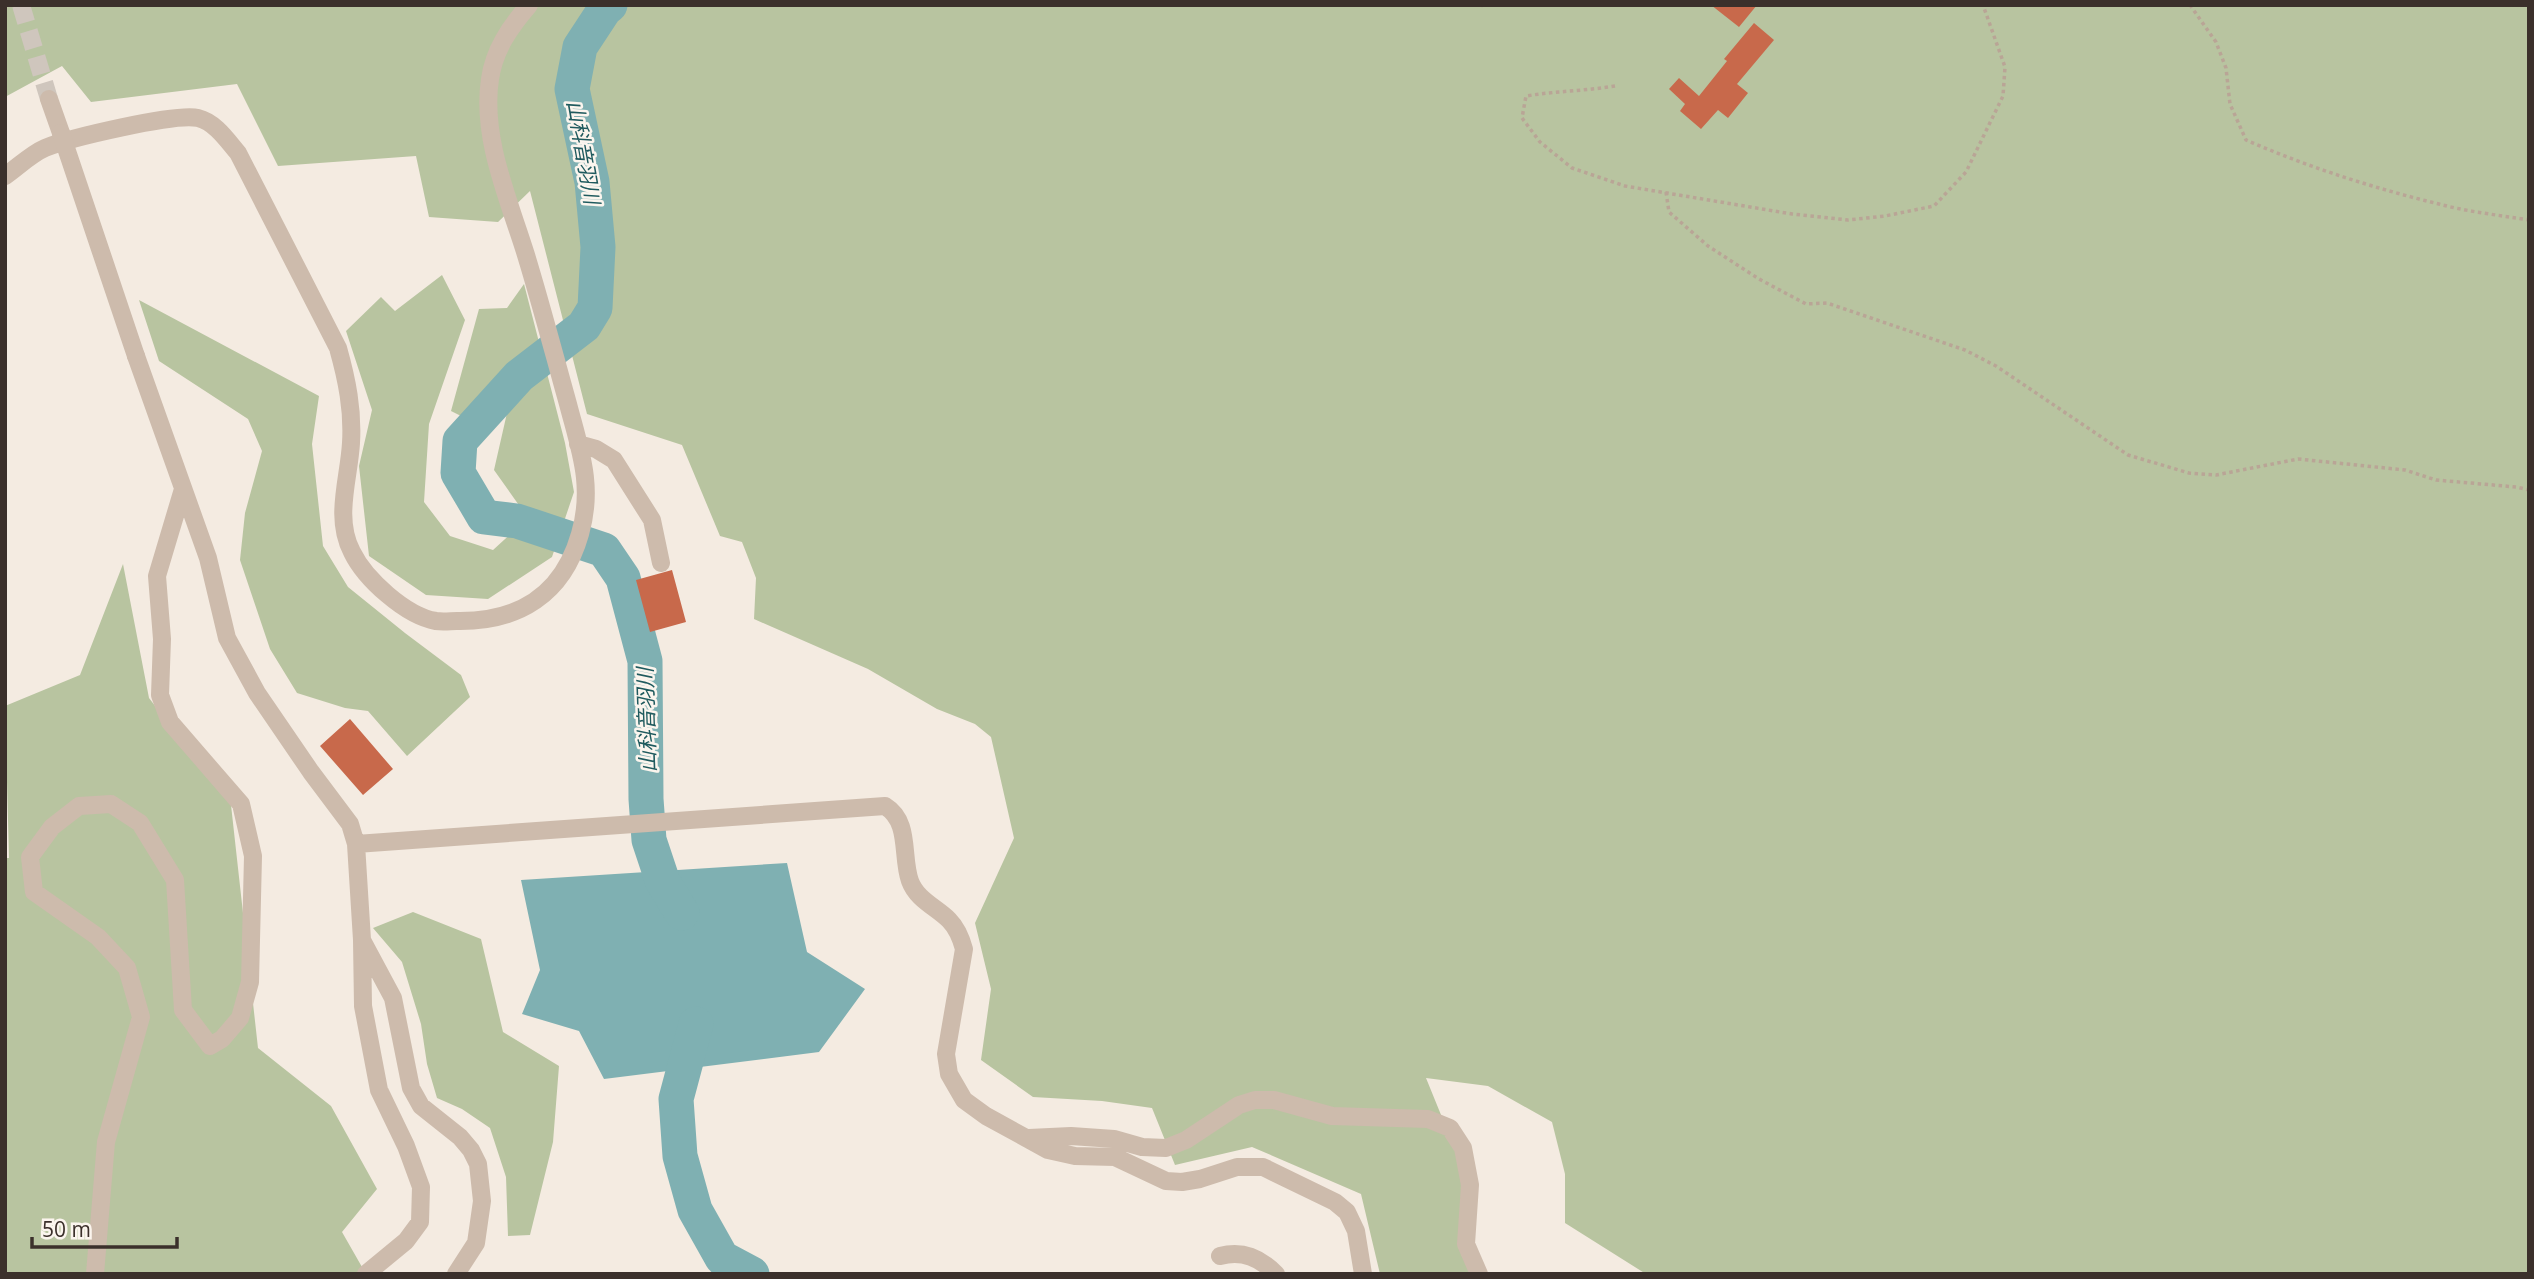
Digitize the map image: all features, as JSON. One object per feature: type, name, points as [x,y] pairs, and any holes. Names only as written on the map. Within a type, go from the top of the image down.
[{"type":"lane","points":[[5,176],[43,148],[98,133],[172,118],[199,118],[221,131],[238,153],[338,348],[348,383],[352,415],[342,512],[344,531],[351,551],[368,578],[398,604],[435,621],[503,618],[532,603],[558,580],[576,549],[585,516],[587,479],[539,298],[492,137],[488,108],[490,79],[498,48],[529,5]]},
{"type":"lane","points":[[49,99],[208,558],[227,638],[257,693],[350,824],[356,844],[363,1006],[379,1090],[421,1187],[420,1222],[407,1241],[366,1274]]},
{"type":"lane","points":[[578,444],[596,449],[614,460],[652,520],[661,563]]},
{"type":"lane","points":[[95,1274],[106,1142],[141,1017],[127,968],[98,937],[34,892],[30,857],[52,827],[79,806],[111,804],[140,823],[175,880],[183,1010],[210,1046],[222,1039],[240,1018],[250,982],[253,856],[241,804],[170,722],[160,695],[162,639],[157,576],[183,489]]},
{"type":"lane","points":[[356,844],[885,806],[896,813],[900,822],[910,881],[923,899],[950,920],[960,934],[964,949],[946,1054],[949,1074],[964,1100],[986,1116],[1048,1150],[1075,1156],[1115,1157],[1166,1181],[1200,1179],[1237,1167],[1264,1167],[1335,1202],[1347,1212],[1356,1231],[1363,1274]]},
{"type":"lane","points":[[362,940],[393,998],[411,1088],[421,1106],[460,1136],[478,1164],[482,1201],[480,1223],[476,1243],[456,1274]]},
{"type":"lane","points":[[1029,1138],[1071,1136],[1114,1139],[1142,1147],[1166,1148],[1186,1140],[1239,1105],[1255,1100],[1274,1100],[1332,1116],[1427,1119],[1450,1128],[1463,1148],[1470,1185],[1466,1244],[1479,1274]]},
{"type":"lane","points":[[1220,1256],[1234,1252],[1250,1255],[1266,1264],[1276,1274]]},
{"type":"path","points":[[1615,86],[1526,96],[1522,118],[1540,142],[1572,168],[1625,186],[1792,214],[1848,220],[1934,206],[1966,172],[2003,96],[2005,67],[1983,5]]},
{"type":"path","points":[[2190,5],[2216,42],[2226,68],[2230,104],[2246,139],[2291,160],[2348,179],[2441,205],[2529,220]]},
{"type":"path","points":[[1666,192],[1669,212],[1707,246],[1759,279],[1806,304],[1827,303],[1965,349],[1996,366],[2128,455],[2189,472],[2216,475],[2298,458],[2406,470],[2436,480],[2516,487],[2529,491]]},
{"type":"green space","points":[[5,5],[2529,5],[2529,1274],[1646,1274],[1565,1223],[1565,1174],[1552,1122],[1488,1086],[1426,1078],[1461,1164],[1461,1254],[1472,1274],[1380,1274],[1361,1194],[1252,1147],[1175,1165],[1152,1108],[1102,1101],[1033,1097],[981,1060],[991,989],[975,923],[1014,838],[991,737],[975,724],[937,709],[868,669],[754,619],[756,578],[742,542],[720,536],[682,445],[587,414],[530,191],[498,222],[429,217],[416,156],[278,166],[237,84],[91,102],[62,66],[5,97]]},
{"type":"green space","points":[[442,275],[465,320],[429,424],[424,502],[450,536],[493,550],[528,518],[494,470],[507,413],[521,388],[502,382],[467,419],[451,411],[479,309],[507,308],[524,284],[565,443],[574,492],[552,557],[488,599],[426,595],[369,556],[359,466],[372,410],[346,331],[381,297],[395,311]]},
{"type":"green space","points":[[139,300],[319,396],[312,444],[323,546],[348,587],[461,675],[470,697],[407,756],[368,711],[345,708],[297,693],[270,649],[240,560],[245,513],[262,451],[248,419],[159,361]]},
{"type":"green space","points":[[123,564],[149,698],[231,805],[258,1048],[331,1106],[377,1189],[342,1232],[366,1274],[5,1274],[5,858],[9,858],[5,706],[80,675]]},
{"type":"green space","points":[[413,912],[481,939],[503,1032],[559,1066],[553,1142],[530,1235],[508,1236],[506,1177],[490,1128],[462,1109],[437,1098],[427,1064],[421,1024],[402,962],[373,928]]},
{"type":"water","points":[[787,863],[807,952],[865,989],[819,1052],[604,1079],[579,1031],[522,1014],[540,970],[521,880]]},
{"type":"building","points":[[1711,5],[1757,5],[1739,27]]},
{"type":"building","points":[[1754,23],[1774,40],[1737,84],[1748,93],[1728,118],[1718,110],[1701,129],[1680,111],[1685,104],[1669,89],[1679,78],[1699,96],[1727,61],[1724,59]]},
{"type":"building","points":[[672,570],[686,622],[650,632],[636,580]]},
{"type":"building","points":[[350,719],[393,769],[363,795],[320,746]]},
{"type":"waterway","name":"山科音羽川","points":[[610,5],[580,47],[572,89],[592,182],[598,247],[595,308],[584,326],[519,376],[460,441],[458,473],[484,517],[517,521],[604,550],[623,578],[645,661],[649,840],[663,882],[682,913]]},
{"type":"waterway","name":"山科音羽川","points":[[696,1024],[676,1099],[680,1156],[695,1210],[722,1258],[752,1274]]},
{"type":"tunnel","points":[[21,5],[49,99]]}]
